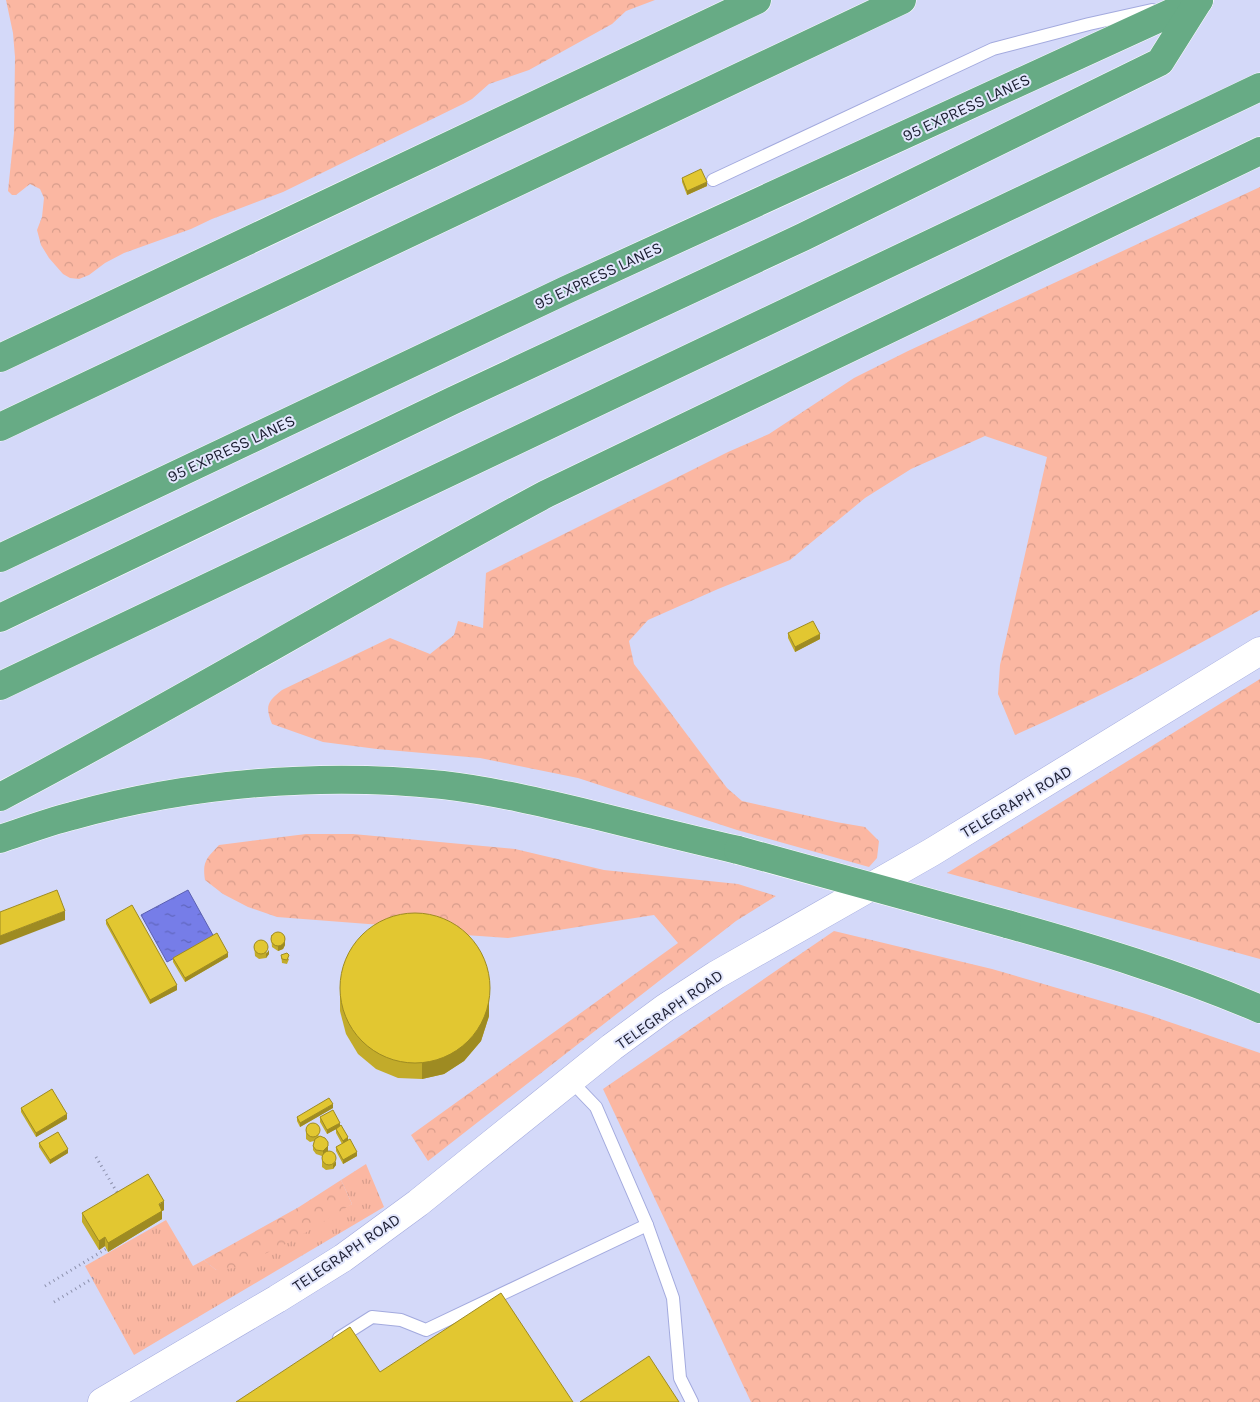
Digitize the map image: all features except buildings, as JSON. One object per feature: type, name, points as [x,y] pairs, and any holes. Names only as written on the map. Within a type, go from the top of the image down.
[{"type":"highway","points":[[0,358],[757,0]]},
{"type":"highway","points":[[0,427],[902,0]]},
{"type":"highway","points":[[0,618],[454,400],[803,237],[1160,62],[1199,0]]},
{"type":"highway","name":"95 EXPRESS LANES","points":[[0,558],[566,290],[1199,0]]},
{"type":"highway","points":[[0,686],[1260,87]]},
{"type":"highway","points":[[0,796],[102,743],[444,549],[546,494],[1260,151]]},
{"type":"highway","points":[[0,838],[72,816],[132,801],[199,790],[286,781],[365,780],[443,785],[520,797],[738,850],[1063,940],[1166,973],[1260,1009]]},
{"type":"highway","points":[[1166,973],[1226,982],[1260,990]]},
{"type":"street","name":"TELEGRAPH ROAD","points":[[102,1402],[343,1258],[418,1203],[570,1081],[665,1008],[716,975],[932,852],[1260,651]]},
{"type":"lane","points":[[713,180],[993,49],[1089,24],[1199,0]]},
{"type":"lane","points":[[570,1081],[596,1107],[647,1225],[673,1298],[680,1378],[692,1402]]},
{"type":"lane","points":[[330,1344],[372,1317],[401,1320],[426,1330],[647,1225]]},
{"type":"path","points":[[96,1157],[120,1199]]},
{"type":"path","points":[[45,1286],[106,1249]]},
{"type":"path","points":[[54,1302],[95,1278]]},
{"type":"green space","points":[[6,0],[655,0],[626,11],[612,24],[529,70],[489,84],[472,99],[463,104],[283,192],[191,229],[124,253],[105,263],[89,275],[79,279],[70,278],[63,274],[41,245],[37,230],[42,217],[44,198],[40,189],[30,184],[16,195],[12,195],[8,191],[14,133],[15,57],[13,33]]},
{"type":"green space","points":[[1260,187],[1260,610],[1139,676],[1015,735],[998,694],[1000,665],[1047,457],[985,436],[911,469],[865,498],[790,560],[648,620],[629,641],[634,664],[727,788],[742,801],[865,827],[879,841],[877,858],[869,867],[737,830],[578,778],[480,758],[323,742],[272,724],[268,713],[270,701],[282,690],[390,638],[430,654],[454,635],[458,621],[483,628],[486,573],[728,452],[769,434],[854,378],[908,351]]},
{"type":"green space","points":[[1260,679],[1260,959],[947,873]]},
{"type":"green space","points":[[306,834],[353,834],[515,849],[604,870],[738,884],[776,896],[736,921],[428,1161],[411,1135],[678,943],[654,915],[508,938],[465,935],[394,926],[277,917],[248,907],[223,894],[205,880],[204,868],[206,860],[219,845]]},
{"type":"green space","points":[[834,931],[992,969],[1146,1014],[1260,1053],[1260,1402],[751,1402],[603,1089]]},
{"type":"green space","points":[[366,1164],[384,1207],[134,1355],[85,1266],[166,1220],[193,1266],[204,1260],[216,1270],[352,1204],[341,1180]]},
{"type":"green space","points":[[341,1180],[352,1204],[292,1241],[235,1268],[216,1270],[204,1260],[299,1207]]},
{"type":"water","points":[[188,890],[214,937],[167,962],[141,915]]}]
